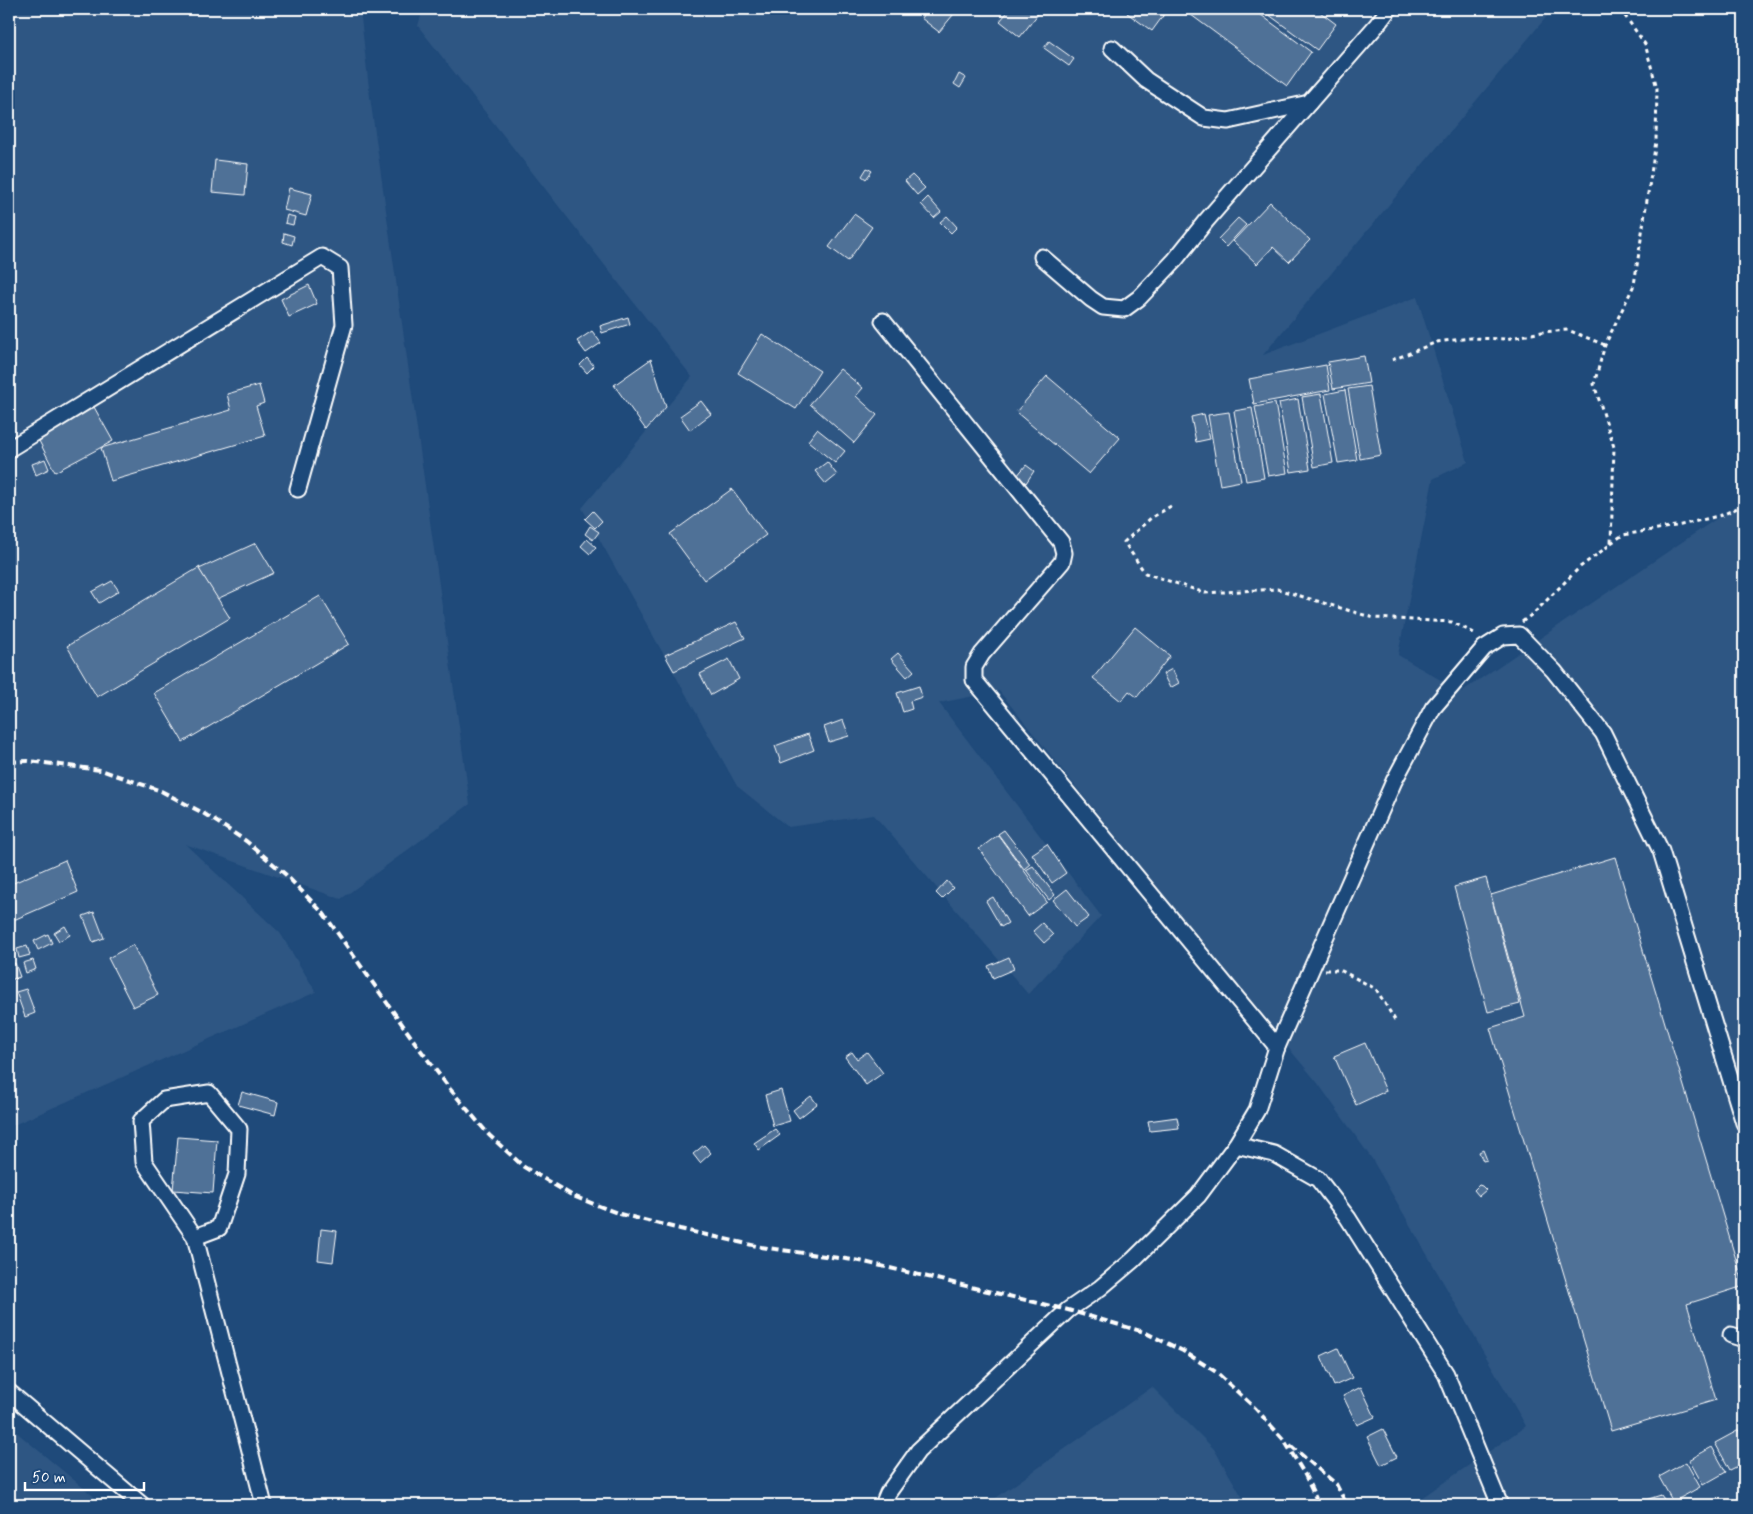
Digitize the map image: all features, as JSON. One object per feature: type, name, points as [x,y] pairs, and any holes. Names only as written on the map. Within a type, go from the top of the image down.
[{"type":"street","points":[[1042,257],[1103,307],[1124,309],[1139,298],[1175,260],[1206,221],[1389,9]]},
{"type":"street","points":[[1112,48],[1146,80],[1204,118],[1228,121],[1309,103]]},
{"type":"street","points":[[9,449],[322,257],[340,268],[344,325],[298,489]]},
{"type":"street","points":[[884,321],[1061,542],[1064,552],[1062,562],[982,654],[974,667],[974,680],[1277,1048]]},
{"type":"street","points":[[883,1505],[888,1493],[918,1451],[1068,1310],[1100,1288],[1134,1260],[1198,1196],[1236,1145],[1257,1110],[1277,1048],[1394,781],[1433,708],[1484,648],[1503,636],[1519,635],[1554,672],[1603,733],[1661,851],[1744,1122]]},
{"type":"street","points":[[195,1237],[220,1228],[237,1174],[239,1129],[209,1093],[164,1100],[141,1121],[144,1162],[195,1237],[264,1505]]},
{"type":"street","points":[[1236,1145],[1274,1154],[1318,1180],[1348,1218],[1446,1374],[1500,1505]]},
{"type":"street","points":[[9,1392],[142,1505]]},
{"type":"path","points":[[1611,544],[1614,447],[1594,384],[1605,345],[1634,285],[1656,141],[1657,88],[1645,44],[1620,9]]},
{"type":"path","points":[[1729,9],[1744,17]]},
{"type":"path","points":[[1392,360],[1437,342],[1470,338],[1506,339],[1542,332],[1568,330],[1605,345]]},
{"type":"path","points":[[1171,506],[1151,518],[1124,542],[1145,572],[1205,593],[1277,589],[1374,618],[1452,622],[1474,633],[1503,636],[1535,612],[1580,567],[1623,535],[1682,525],[1722,515],[1744,505]]},
{"type":"path","points":[[1312,969],[1340,970],[1376,989],[1395,1020]]},
{"type":"shaded area","points":[[9,9],[360,9],[370,97],[470,804],[341,899],[185,844],[280,933],[316,992],[9,1127]]},
{"type":"shaded area","points":[[423,9],[1553,9],[1263,355],[1417,297],[1468,462],[1433,479],[1398,655],[1461,692],[1744,500],[1744,1505],[1411,1505],[1526,1426],[1372,1159],[1317,1082],[1219,965],[999,691],[939,703],[1101,916],[1028,994],[874,815],[788,827],[737,786],[582,508],[692,377],[418,26]]},
{"type":"shaded area","points":[[1152,1387],[1214,1449],[1247,1505],[986,1505]]},
{"type":"shaded area","points":[[9,1426],[104,1505],[9,1505]]},
{"type":"building","points":[[927,9],[958,9],[939,32],[921,18]]},
{"type":"building","points":[[1010,9],[1042,9],[1020,37],[1000,21]]},
{"type":"building","points":[[1130,9],[1168,9],[1152,31],[1127,13]]},
{"type":"building","points":[[1183,9],[1253,9],[1311,52],[1287,86]]},
{"type":"building","points":[[1261,9],[1316,9],[1336,24],[1317,50]]},
{"type":"building","points":[[1049,41],[1074,59],[1069,66],[1044,48]]},
{"type":"building","points":[[959,74],[966,78],[960,88],[954,84]]},
{"type":"building","points":[[215,160],[248,164],[245,195],[212,192]]},
{"type":"building","points":[[867,168],[872,171],[866,179],[862,176]]},
{"type":"building","points":[[912,175],[925,188],[917,195],[905,181]]},
{"type":"building","points":[[289,188],[312,194],[306,216],[284,210]]},
{"type":"building","points":[[928,197],[941,212],[934,218],[921,204]]},
{"type":"building","points":[[1270,202],[1310,240],[1289,262],[1273,247],[1257,264],[1233,241]]},
{"type":"building","points":[[854,214],[872,227],[848,261],[829,247]]},
{"type":"building","points":[[287,215],[295,217],[293,225],[285,223]]},
{"type":"building","points":[[947,216],[957,227],[951,233],[940,222]]},
{"type":"building","points":[[1238,218],[1246,225],[1226,247],[1218,239]]},
{"type":"building","points":[[284,233],[294,236],[292,245],[283,242]]},
{"type":"building","points":[[309,285],[317,304],[289,317],[281,299]]},
{"type":"building","points":[[628,317],[630,324],[602,333],[600,326]]},
{"type":"building","points":[[592,331],[601,343],[586,353],[577,341]]},
{"type":"building","points":[[762,334],[820,371],[796,409],[738,373]]},
{"type":"building","points":[[1364,356],[1369,383],[1333,389],[1328,362]]},
{"type":"building","points":[[587,358],[594,366],[587,373],[580,365]]},
{"type":"building","points":[[651,359],[666,407],[646,430],[614,385]]},
{"type":"building","points":[[1326,365],[1330,390],[1254,404],[1249,379]]},
{"type":"building","points":[[840,369],[863,388],[856,396],[877,415],[854,443],[810,404]]},
{"type":"building","points":[[1047,376],[1120,438],[1089,474],[1016,412]]},
{"type":"building","points":[[259,385],[264,403],[256,406],[265,436],[111,481],[101,448],[231,410],[227,394]]},
{"type":"building","points":[[1369,386],[1381,455],[1360,459],[1348,389]]},
{"type":"building","points":[[1345,390],[1357,460],[1338,463],[1325,394]]},
{"type":"building","points":[[1321,394],[1333,463],[1314,467],[1302,397]]},
{"type":"building","points":[[1298,399],[1310,469],[1291,472],[1279,403]]},
{"type":"building","points":[[701,401],[711,414],[690,430],[680,416]]},
{"type":"building","points":[[1275,403],[1287,473],[1268,476],[1255,407]]},
{"type":"building","points":[[94,407],[113,441],[55,472],[37,437]]},
{"type":"building","points":[[1252,408],[1264,478],[1246,481],[1234,411]]},
{"type":"building","points":[[1229,412],[1241,481],[1220,485],[1208,415]]},
{"type":"building","points":[[1204,414],[1210,439],[1196,442],[1191,417]]},
{"type":"building","points":[[817,429],[845,451],[835,463],[808,441]]},
{"type":"building","points":[[45,459],[49,469],[36,475],[32,464]]},
{"type":"building","points":[[827,462],[837,475],[826,484],[815,471]]},
{"type":"building","points":[[1026,465],[1034,471],[1026,483],[1017,476]]},
{"type":"building","points":[[732,489],[766,535],[704,580],[670,534]]},
{"type":"building","points":[[593,511],[602,521],[595,528],[585,519]]},
{"type":"building","points":[[590,526],[599,532],[593,540],[585,534]]},
{"type":"building","points":[[587,539],[596,547],[590,554],[581,546]]},
{"type":"building","points":[[256,543],[274,573],[217,599],[199,569]]},
{"type":"building","points":[[200,567],[199,569],[230,618],[97,697],[67,646]]},
{"type":"building","points":[[112,581],[119,591],[99,603],[92,592]]},
{"type":"building","points":[[320,596],[349,644],[183,742],[154,693]]},
{"type":"building","points":[[736,622],[745,638],[674,671],[665,655]]},
{"type":"building","points":[[1135,627],[1170,656],[1137,697],[1129,691],[1121,701],[1093,678]]},
{"type":"building","points":[[898,653],[914,671],[907,677],[891,659]]},
{"type":"building","points":[[729,659],[739,679],[711,695],[700,674]]},
{"type":"building","points":[[1172,669],[1179,683],[1170,688],[1163,674]]},
{"type":"building","points":[[919,686],[922,697],[910,701],[912,709],[903,712],[897,693]]},
{"type":"building","points":[[843,720],[849,736],[829,742],[824,727]]},
{"type":"building","points":[[808,734],[814,750],[781,763],[775,746]]},
{"type":"building","points":[[1004,830],[1030,864],[1024,869],[998,834]]},
{"type":"building","points":[[998,835],[1047,902],[1028,916],[979,849]]},
{"type":"building","points":[[1047,844],[1066,873],[1052,883],[1032,854]]},
{"type":"building","points":[[1615,857],[1744,1286],[1687,1304],[1716,1400],[1611,1431],[1490,1028],[1525,1017],[1491,895]]},
{"type":"building","points":[[65,860],[78,892],[9,922],[9,885]]},
{"type":"building","points":[[1033,866],[1055,895],[1049,900],[1026,870]]},
{"type":"building","points":[[1486,878],[1520,1004],[1488,1012],[1454,887]]},
{"type":"building","points":[[947,881],[953,888],[942,899],[936,893]]},
{"type":"building","points":[[1067,889],[1089,917],[1075,927],[1053,900]]},
{"type":"building","points":[[993,897],[1008,923],[1001,927],[986,901]]},
{"type":"building","points":[[94,912],[104,938],[93,942],[83,916]]},
{"type":"building","points":[[1042,923],[1053,935],[1044,943],[1033,931]]},
{"type":"building","points":[[65,926],[70,935],[59,941],[54,933]]},
{"type":"building","points":[[48,934],[52,943],[38,950],[34,941]]},
{"type":"building","points":[[133,945],[158,995],[133,1007],[108,958]]},
{"type":"building","points":[[27,946],[30,955],[19,958],[17,949]]},
{"type":"building","points":[[1009,957],[1014,969],[993,978],[988,966]]},
{"type":"building","points":[[33,960],[36,969],[26,973],[23,963]]},
{"type":"building","points":[[15,963],[20,977],[10,980],[9,965]]},
{"type":"building","points":[[26,989],[35,1013],[25,1017],[16,992]]},
{"type":"building","points":[[1365,1043],[1386,1091],[1356,1105],[1334,1056]]},
{"type":"building","points":[[852,1052],[857,1059],[867,1052],[883,1073],[866,1085],[845,1057]]},
{"type":"building","points":[[781,1090],[790,1121],[773,1126],[765,1095]]},
{"type":"building","points":[[242,1092],[278,1102],[275,1115],[238,1105]]},
{"type":"building","points":[[811,1096],[817,1104],[799,1118],[793,1110]]},
{"type":"building","points":[[1177,1117],[1179,1128],[1150,1131],[1148,1121]]},
{"type":"building","points":[[775,1129],[780,1135],[759,1150],[754,1143]]},
{"type":"building","points":[[178,1137],[217,1140],[213,1193],[173,1190]]},
{"type":"building","points":[[704,1145],[711,1153],[700,1163],[693,1154]]},
{"type":"building","points":[[1483,1150],[1487,1160],[1483,1161],[1479,1152]]},
{"type":"building","points":[[1479,1185],[1486,1190],[1479,1196],[1474,1190]]},
{"type":"building","points":[[321,1229],[337,1231],[333,1262],[318,1260]]},
{"type":"building","points":[[1338,1348],[1352,1378],[1334,1386],[1321,1356]]},
{"type":"building","points":[[1361,1387],[1375,1417],[1357,1425],[1343,1396]]},
{"type":"building","points":[[1383,1429],[1397,1457],[1381,1465],[1367,1437]]},
{"type":"building","points":[[1739,1430],[1744,1440],[1744,1463],[1730,1470],[1715,1443]]},
{"type":"building","points":[[1712,1447],[1726,1472],[1703,1485],[1689,1460]]},
{"type":"building","points":[[1686,1462],[1700,1487],[1673,1502],[1659,1477]]},
{"type":"building","points":[[9,1492],[17,1505],[9,1505]]},
{"type":"building","points":[[1661,1495],[1668,1505],[1636,1505],[1636,1503]]},
{"type":"railway","points":[[9,762],[28,761],[101,770],[161,791],[203,813],[246,841],[285,874],[324,914],[419,1048],[450,1089],[489,1135],[524,1167],[573,1196],[620,1214],[680,1229],[761,1247],[860,1261],[1068,1310],[1144,1332],[1183,1351],[1216,1372],[1255,1408],[1284,1440],[1305,1475],[1319,1505]]},
{"type":"railway","points":[[1290,1445],[1336,1484],[1347,1505]]}]
